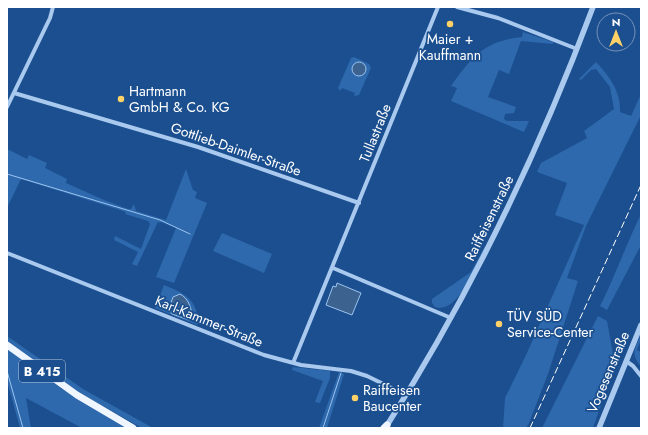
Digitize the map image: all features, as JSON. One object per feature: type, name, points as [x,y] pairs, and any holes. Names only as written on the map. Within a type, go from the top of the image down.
[{"type":"main road","name":"B 415","points":[[7,345],[77,395],[133,428]]},
{"type":"street","points":[[7,107],[50,18],[53,7]]},
{"type":"street","name":"Tullastraße","points":[[293,363],[333,268],[438,7]]},
{"type":"street","points":[[458,7],[498,18],[577,49]]},
{"type":"street","name":"Raiffeisenstraße","points":[[385,427],[424,366],[493,238],[539,142],[593,7]]},
{"type":"street","name":"Gottlieb-Daimler-Straße","points":[[14,93],[198,147],[359,203]]},
{"type":"street","name":"Karl-Kammer-Straße","points":[[7,253],[257,353],[293,363],[351,371],[367,376],[406,395]]},
{"type":"street","points":[[333,268],[451,318]]},
{"type":"street","name":"Vogesenstraße","points":[[598,428],[641,325]]},
{"type":"street","points":[[626,361],[633,366],[641,376]]},
{"type":"shaded area","points":[[523,32],[553,42],[553,44],[521,41],[509,74],[499,70],[488,97],[516,107],[514,113],[505,114],[504,119],[507,121],[529,121],[524,132],[451,101],[457,88],[451,86],[480,52],[498,42],[522,37]]},
{"type":"shaded area","points":[[354,57],[369,64],[371,68],[359,95],[354,96],[355,93],[342,88],[340,91],[338,88],[351,58]]},
{"type":"shaded area","points":[[359,62],[364,64],[366,69],[364,74],[359,76],[354,74],[352,69],[354,64]]},
{"type":"shaded area","points":[[596,62],[610,78],[613,84],[620,104],[620,112],[631,116],[641,94],[641,115],[586,226],[567,278],[578,281],[548,374],[529,423],[526,428],[503,428],[505,398],[526,355],[584,225],[555,215],[567,183],[537,172],[541,163],[587,138],[584,131],[614,109],[610,87],[596,69],[591,70],[581,80],[579,79]]},
{"type":"shaded area","points":[[7,149],[27,159],[29,155],[47,163],[45,168],[67,179],[66,183],[104,200],[128,209],[131,209],[134,204],[136,211],[166,220],[186,169],[193,190],[197,192],[195,198],[207,203],[174,283],[156,277],[176,228],[158,222],[137,266],[132,264],[138,252],[114,240],[115,236],[141,249],[150,224],[148,221],[125,214],[126,212],[21,179],[7,208]]},
{"type":"shaded area","points":[[641,214],[641,245],[607,310],[600,306]]},
{"type":"shaded area","points":[[222,233],[272,254],[264,273],[213,251]]},
{"type":"shaded area","points":[[485,246],[472,275],[459,296],[452,303],[443,307],[435,307],[432,303],[432,299],[471,272]]},
{"type":"shaded area","points":[[337,283],[361,293],[352,315],[326,305],[333,286],[336,287]]},
{"type":"shaded area","points":[[164,285],[184,295],[192,302],[199,322],[197,325],[155,308]]},
{"type":"shaded area","points":[[180,294],[187,300],[190,306],[192,315],[189,320],[172,314],[169,309],[173,297]]},
{"type":"shaded area","points":[[598,316],[607,321],[615,365],[593,428],[542,428]]},
{"type":"shaded area","points":[[641,335],[641,340],[637,350],[641,352],[641,366],[635,355],[635,347]]},
{"type":"shaded area","points":[[7,336],[83,389],[153,428],[142,428],[92,400],[52,375],[7,341]]},
{"type":"shaded area","points":[[7,349],[62,389],[126,428],[82,428],[26,398],[31,428],[20,428],[7,381]]},
{"type":"shaded area","points":[[293,367],[330,371],[330,378],[320,403],[315,402],[323,381],[292,370]]},
{"type":"shaded area","points":[[339,372],[344,374],[327,428],[319,428]]},
{"type":"waterway","points":[[7,174],[160,220],[190,234]]},
{"type":"waterway","points":[[7,371],[23,428]]},
{"type":"waterway","points":[[323,428],[341,373]]},
{"type":"railway","points":[[530,428],[641,185]]},
{"type":"place","name":"Maier + Kauffmann","points":[[450,24]]},
{"type":"place","name":"Hartmann GmbH & Co. KG","points":[[121,99]]},
{"type":"place","name":"TÜV SÜD Service-Center","points":[[499,324]]},
{"type":"place","name":"Raiffeisen Baucenter","points":[[355,398]]}]
